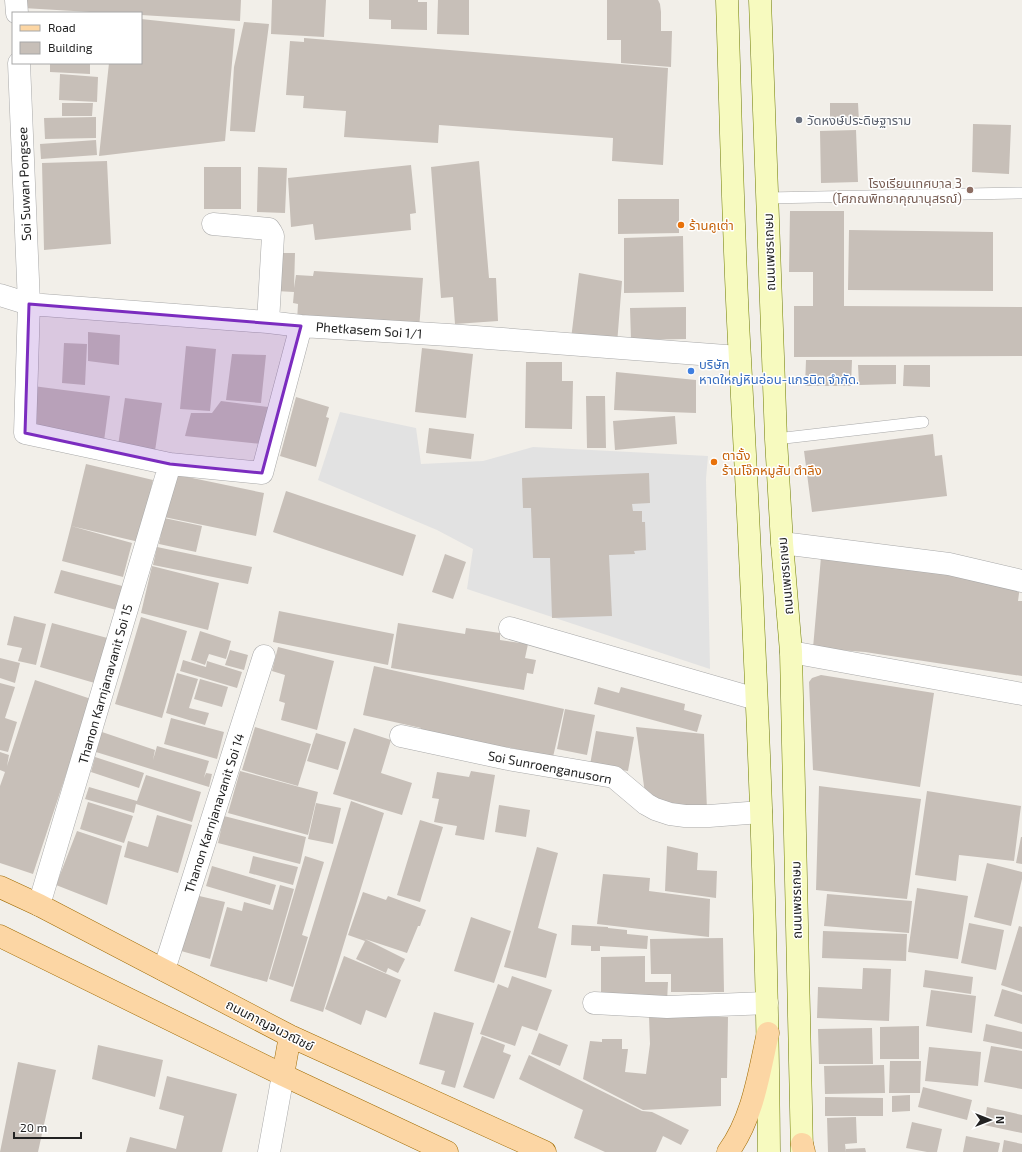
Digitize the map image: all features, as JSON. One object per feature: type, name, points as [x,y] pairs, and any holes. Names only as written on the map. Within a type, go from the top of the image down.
[{"type":"main road","points":[[727,0],[739,357],[745,440],[761,812],[768,1033],[769,1152]]},
{"type":"main road","name":"ถนนเพชรเกษม","points":[[760,0],[776,439],[782,543],[791,652],[803,1149]]},
{"type":"main road","points":[[745,440],[776,439]]},
{"type":"main road","name":"ถนนกาญจนวณิชย์","points":[[0,887],[39,905],[290,1036],[544,1152]]},
{"type":"main road","points":[[0,936],[283,1076],[447,1152]]},
{"type":"main road","points":[[728,1152],[738,1137],[753,1100],[768,1033]]},
{"type":"main road","points":[[283,1076],[290,1036]]},
{"type":"street","points":[[16,0],[17,12]]},
{"type":"street","name":"Soi Suwan Pongsee","points":[[19,64],[29,304],[25,433],[170,464]]},
{"type":"street","points":[[213,224],[269,229],[272,232],[268,322]]},
{"type":"street","name":"Phetkasem Soi 1/1","points":[[0,295],[29,304],[268,322],[301,326],[739,357]]},
{"type":"street","points":[[170,464],[262,474],[301,326]]},
{"type":"street","name":"Thanon Karnjanavanit Soi 15","points":[[39,905],[170,464]]},
{"type":"street","points":[[782,543],[949,564],[1022,581]]},
{"type":"street","points":[[510,628],[756,699]]},
{"type":"street","points":[[791,652],[1022,694]]},
{"type":"street","name":"Thanon Karnjanavanit Soi 14","points":[[164,970],[264,656]]},
{"type":"street","name":"Soi Sunroenganusorn","points":[[401,736],[508,759],[614,777],[646,804],[670,814],[685,816],[708,816],[761,812]]},
{"type":"street","points":[[594,1003],[667,1007],[767,1003]]},
{"type":"street","points":[[269,1152],[283,1076]]},
{"type":"lane","points":[[767,198],[1022,193]]},
{"type":"lane","points":[[776,439],[923,422]]},
{"type":"highlighted area","points":[[29,304],[301,326],[262,473],[170,464],[25,433]]},
{"type":"shaded area","points":[[340,412],[416,428],[421,464],[483,461],[533,447],[708,456],[706,479],[710,669],[467,589],[473,549],[437,530],[318,480]]},
{"type":"building","points":[[23,0],[241,0],[240,21],[142,15],[142,12],[90,12],[23,8]]},
{"type":"building","points":[[272,0],[326,0],[324,37],[271,34]]},
{"type":"building","points":[[369,0],[418,0],[418,2],[427,2],[427,30],[391,29],[391,20],[369,19]]},
{"type":"building","points":[[438,0],[469,0],[469,35],[437,34]]},
{"type":"building","points":[[607,0],[658,0],[661,12],[661,31],[672,31],[671,67],[621,63],[621,40],[607,40]]},
{"type":"building","points":[[142,19],[235,29],[225,141],[99,156],[109,64],[142,64]]},
{"type":"building","points":[[244,22],[269,24],[255,132],[230,131],[234,67]]},
{"type":"building","points":[[304,38],[668,68],[663,165],[612,161],[613,138],[439,125],[438,143],[344,137],[346,111],[303,108],[304,96],[286,95],[290,41],[304,42]]},
{"type":"building","points":[[50,64],[90,64],[90,74],[50,72]]},
{"type":"building","points":[[60,74],[98,77],[97,102],[59,100]]},
{"type":"building","points":[[62,103],[93,103],[92,116],[62,116]]},
{"type":"building","points":[[830,103],[858,103],[859,122],[830,122]]},
{"type":"building","points":[[96,117],[96,138],[45,139],[44,118]]},
{"type":"building","points":[[973,124],[1011,125],[1009,174],[972,172]]},
{"type":"building","points":[[856,130],[858,182],[821,183],[820,131]]},
{"type":"building","points":[[96,140],[97,155],[41,159],[40,144]]},
{"type":"building","points":[[107,161],[111,244],[44,250],[42,163]]},
{"type":"building","points":[[479,161],[489,278],[496,278],[498,321],[455,324],[453,297],[441,298],[431,167]]},
{"type":"building","points":[[411,165],[416,213],[410,214],[411,230],[315,240],[313,224],[291,227],[288,178]]},
{"type":"building","points":[[204,167],[241,167],[241,209],[204,209]]},
{"type":"building","points":[[258,167],[287,168],[285,213],[257,212]]},
{"type":"building","points":[[618,199],[679,199],[679,233],[618,234]]},
{"type":"building","points":[[790,211],[844,211],[844,306],[1022,307],[1022,356],[794,357],[794,306],[813,306],[813,272],[789,272]]},
{"type":"building","points":[[849,230],[993,232],[993,291],[848,290]]},
{"type":"building","points":[[683,236],[684,292],[624,293],[624,238]]},
{"type":"building","points":[[278,253],[295,253],[294,288],[296,275],[313,276],[314,271],[423,278],[419,329],[297,321],[298,304],[293,303],[294,292],[276,291]]},
{"type":"building","points":[[579,273],[622,281],[617,344],[571,339]]},
{"type":"building","points":[[686,307],[686,339],[631,340],[630,308]]},
{"type":"building","points":[[88,332],[120,335],[119,365],[88,361]]},
{"type":"building","points":[[64,343],[87,344],[85,385],[62,383]]},
{"type":"building","points":[[186,346],[216,349],[210,411],[180,409]]},
{"type":"building","points":[[422,348],[473,354],[466,418],[415,412]]},
{"type":"building","points":[[232,354],[266,355],[261,403],[226,400]]},
{"type":"building","points":[[806,360],[852,360],[851,386],[805,386]]},
{"type":"building","points":[[526,362],[562,362],[562,381],[573,381],[572,429],[525,428]]},
{"type":"building","points":[[858,365],[896,365],[896,384],[859,385]]},
{"type":"building","points":[[904,365],[930,365],[930,387],[903,386]]},
{"type":"building","points":[[616,372],[696,380],[696,413],[614,410]]},
{"type":"building","points":[[33,386],[110,396],[104,441],[27,431]]},
{"type":"building","points":[[586,396],[605,396],[606,448],[587,448]]},
{"type":"building","points":[[296,397],[329,407],[326,417],[329,418],[316,467],[280,456]]},
{"type":"building","points":[[125,398],[162,403],[155,451],[118,446]]},
{"type":"building","points":[[221,401],[268,407],[262,444],[185,436],[191,413],[212,413]]},
{"type":"building","points":[[675,416],[677,444],[615,450],[613,421]]},
{"type":"building","points":[[429,428],[474,434],[471,459],[426,453]]},
{"type":"building","points":[[933,434],[935,456],[942,455],[947,496],[812,512],[804,451]]},
{"type":"building","points":[[86,464],[153,480],[139,542],[71,526]]},
{"type":"building","points":[[649,473],[650,503],[632,504],[633,511],[642,511],[642,522],[645,522],[646,550],[634,551],[635,554],[609,555],[612,616],[552,618],[550,558],[533,558],[531,508],[523,508],[522,478]]},
{"type":"building","points":[[173,474],[264,493],[256,536],[164,517]]},
{"type":"building","points":[[286,491],[416,535],[403,576],[273,532]]},
{"type":"building","points":[[164,518],[202,526],[196,552],[159,544]]},
{"type":"building","points":[[71,526],[132,543],[123,577],[62,561]]},
{"type":"building","points":[[157,547],[252,567],[248,584],[153,565]]},
{"type":"building","points":[[445,554],[466,562],[453,599],[432,592]]},
{"type":"building","points":[[821,557],[874,562],[1020,586],[1018,601],[1022,601],[1022,676],[865,652],[813,648]]},
{"type":"building","points":[[152,566],[219,583],[208,630],[141,613]]},
{"type":"building","points":[[61,570],[126,587],[120,611],[54,593]]},
{"type":"building","points":[[279,611],[394,634],[388,665],[273,642]]},
{"type":"building","points":[[14,616],[46,624],[36,665],[18,661],[22,648],[7,645]]},
{"type":"building","points":[[141,617],[187,631],[162,718],[115,704]]},
{"type":"building","points":[[52,623],[111,639],[98,684],[40,667]]},
{"type":"building","points":[[398,623],[465,634],[466,628],[500,633],[500,640],[528,644],[525,658],[536,660],[533,674],[527,673],[524,690],[391,668]]},
{"type":"building","points":[[200,631],[231,641],[226,659],[209,654],[205,665],[191,660]]},
{"type":"building","points":[[278,647],[334,661],[317,730],[281,720],[285,703],[279,701],[285,675],[272,671]]},
{"type":"building","points":[[230,650],[248,655],[244,670],[225,665]]},
{"type":"building","points":[[0,658],[20,663],[15,683],[0,678]]},
{"type":"building","points":[[183,660],[206,667],[207,661],[242,672],[237,688],[180,671]]},
{"type":"building","points":[[374,666],[564,709],[553,757],[507,747],[505,755],[419,736],[421,728],[363,715]]},
{"type":"building","points":[[177,673],[198,679],[189,708],[209,713],[205,725],[166,713]]},
{"type":"building","points":[[821,675],[934,693],[920,787],[813,770],[809,682],[812,678]]},
{"type":"building","points":[[200,679],[228,687],[222,707],[194,699]]},
{"type":"building","points":[[35,680],[91,699],[33,874],[0,863],[0,786],[5,772],[0,770],[0,752],[9,755],[7,766]]},
{"type":"building","points":[[0,683],[15,687],[5,718],[17,722],[8,752],[0,750]]},
{"type":"building","points":[[598,687],[619,693],[621,687],[685,704],[684,710],[702,715],[697,732],[594,704]]},
{"type":"building","points":[[565,709],[595,715],[587,755],[557,749]]},
{"type":"building","points":[[171,718],[224,732],[217,759],[164,744]]},
{"type":"building","points":[[255,727],[311,744],[298,786],[242,770]]},
{"type":"building","points":[[636,727],[704,734],[707,810],[646,801]]},
{"type":"building","points":[[354,728],[391,740],[381,773],[412,783],[402,815],[333,794]]},
{"type":"building","points":[[596,731],[634,737],[628,771],[590,765]]},
{"type":"building","points":[[102,732],[155,750],[153,760],[157,746],[209,761],[204,778],[206,773],[212,774],[209,787],[96,752]]},
{"type":"building","points":[[316,733],[346,742],[338,770],[307,761]]},
{"type":"building","points":[[95,757],[144,773],[139,788],[91,772]]},
{"type":"building","points":[[240,771],[318,792],[308,835],[228,813]]},
{"type":"building","points":[[471,771],[495,775],[484,840],[455,835],[457,826],[434,822],[439,799],[432,798],[437,772],[469,777]]},
{"type":"building","points":[[146,775],[201,792],[192,822],[136,804],[134,813],[85,799],[89,787],[137,801]]},
{"type":"building","points":[[819,786],[921,799],[907,899],[816,890]]},
{"type":"building","points":[[927,791],[1021,806],[1014,861],[959,855],[956,881],[915,875]]},
{"type":"building","points":[[351,801],[384,813],[323,1012],[290,1001]]},
{"type":"building","points":[[88,802],[133,816],[124,843],[80,829]]},
{"type":"building","points":[[316,803],[341,808],[333,844],[308,839]]},
{"type":"building","points":[[499,805],[530,810],[526,837],[495,832]]},
{"type":"building","points":[[157,815],[192,825],[178,873],[124,857],[128,841],[148,847]]},
{"type":"building","points":[[224,816],[306,837],[300,864],[218,843]]},
{"type":"building","points":[[420,820],[443,827],[420,902],[397,895]]},
{"type":"building","points":[[77,831],[122,846],[107,905],[56,885]]},
{"type":"building","points":[[1022,837],[1022,864],[1016,863]]},
{"type":"building","points":[[667,846],[698,853],[697,870],[717,871],[716,898],[665,891]]},
{"type":"building","points":[[537,847],[558,853],[538,928],[557,934],[546,978],[504,967]]},
{"type":"building","points":[[253,856],[298,867],[293,885],[249,873]]},
{"type":"building","points":[[305,856],[324,862],[302,935],[308,937],[293,987],[269,979]]},
{"type":"building","points":[[987,863],[1022,872],[1022,879],[1011,926],[974,917]]},
{"type":"building","points":[[212,866],[276,885],[270,905],[206,886]]},
{"type":"building","points":[[603,874],[650,878],[649,891],[710,899],[709,937],[597,924]]},
{"type":"building","points":[[280,885],[294,889],[267,982],[210,966],[227,907],[242,911],[244,902],[273,910]]},
{"type":"building","points":[[917,888],[968,896],[958,959],[908,952]]},
{"type":"building","points":[[363,892],[386,900],[388,896],[426,910],[407,953],[365,939],[405,959],[398,973],[388,968],[386,973],[356,959],[365,941],[348,935]]},
{"type":"building","points":[[827,894],[912,901],[909,933],[824,926]]},
{"type":"building","points":[[195,895],[225,902],[210,959],[181,951]]},
{"type":"building","points":[[471,917],[511,931],[494,983],[454,971]]},
{"type":"building","points":[[969,923],[1004,930],[996,970],[961,963]]},
{"type":"building","points":[[572,925],[608,927],[627,930],[627,934],[648,936],[647,949],[600,946],[600,951],[591,951],[591,946],[571,945]]},
{"type":"building","points":[[1019,926],[1022,927],[1022,992],[1001,985]]},
{"type":"building","points":[[823,931],[907,934],[906,961],[822,958]]},
{"type":"building","points":[[723,938],[724,992],[671,992],[671,974],[651,974],[650,939]]},
{"type":"building","points":[[344,956],[401,980],[386,1018],[366,1010],[361,1025],[325,1009]]},
{"type":"building","points":[[645,956],[645,982],[668,982],[667,1002],[601,995],[601,957]]},
{"type":"building","points":[[863,968],[891,969],[889,1021],[817,1018],[818,987],[862,989]]},
{"type":"building","points":[[925,970],[973,977],[971,994],[923,987]]},
{"type":"building","points":[[512,976],[552,990],[537,1031],[522,1026],[515,1046],[480,1034],[498,984],[508,988]]},
{"type":"building","points":[[1002,989],[1022,995],[1022,1024],[994,1016]]},
{"type":"building","points":[[931,990],[976,996],[972,1033],[926,1026]]},
{"type":"building","points":[[434,1012],[474,1023],[455,1088],[441,1084],[445,1071],[419,1064]]},
{"type":"building","points":[[649,1016],[728,1017],[727,1078],[721,1078],[721,1106],[643,1110],[583,1079],[590,1041],[602,1042],[602,1039],[622,1039],[622,1049],[628,1049],[625,1072],[646,1074],[650,1044]]},
{"type":"building","points":[[986,1024],[1022,1032],[1022,1049],[983,1041]]},
{"type":"building","points":[[919,1026],[919,1059],[880,1059],[880,1027]]},
{"type":"building","points":[[872,1028],[873,1064],[819,1064],[818,1029]]},
{"type":"building","points":[[539,1033],[568,1045],[560,1066],[531,1054]]},
{"type":"building","points":[[482,1036],[505,1045],[503,1052],[511,1055],[494,1099],[463,1087]]},
{"type":"building","points":[[98,1045],[163,1060],[155,1097],[92,1079]]},
{"type":"building","points":[[991,1046],[1022,1051],[1022,1089],[984,1082]]},
{"type":"building","points":[[929,1047],[981,1052],[978,1086],[925,1081]]},
{"type":"building","points":[[529,1055],[642,1111],[652,1112],[689,1130],[681,1145],[663,1136],[656,1152],[605,1152],[574,1138],[583,1110],[519,1079]]},
{"type":"building","points":[[890,1061],[921,1061],[920,1093],[889,1093]]},
{"type":"building","points":[[18,1062],[56,1070],[38,1152],[0,1152]]},
{"type":"building","points":[[884,1065],[885,1093],[825,1094],[824,1066]]},
{"type":"building","points":[[167,1076],[237,1094],[222,1152],[126,1152],[130,1137],[176,1149],[184,1116],[159,1109]]},
{"type":"building","points":[[923,1087],[972,1100],[967,1120],[918,1107]]},
{"type":"building","points":[[910,1095],[910,1111],[892,1112],[892,1096]]},
{"type":"building","points":[[825,1097],[883,1098],[883,1116],[825,1116]]},
{"type":"building","points":[[987,1107],[1022,1115],[1022,1133],[984,1125]]},
{"type":"building","points":[[856,1117],[857,1143],[845,1144],[846,1152],[828,1152],[827,1118]]},
{"type":"building","points":[[912,1122],[942,1129],[937,1152],[927,1152],[906,1148]]},
{"type":"building","points":[[966,1136],[1000,1143],[998,1152],[963,1152]]},
{"type":"building","points":[[1004,1140],[1022,1144],[1022,1152],[1002,1152]]},
{"type":"building","points":[[865,1148],[866,1152],[846,1152],[846,1149]]},
{"type":"place","name":"วัดหงษ์ประดิษฐาราม","points":[[799,120]]},
{"type":"place","name":"โรงเรียนเทศบาล 3 (โศภณพิทยาคุณานุสรณ์)","points":[[970,190]]},
{"type":"place","name":"ร้านคูเต่า","points":[[681,225]]},
{"type":"place","name":"บริษัท หาดใหญ่หินอ่อน-แกรนิต จำกัด.","points":[[691,371]]},
{"type":"place","name":"ตาฉั้ง ร้านโจ๊กหมูสับ ตำลึง","points":[[714,462]]}]
